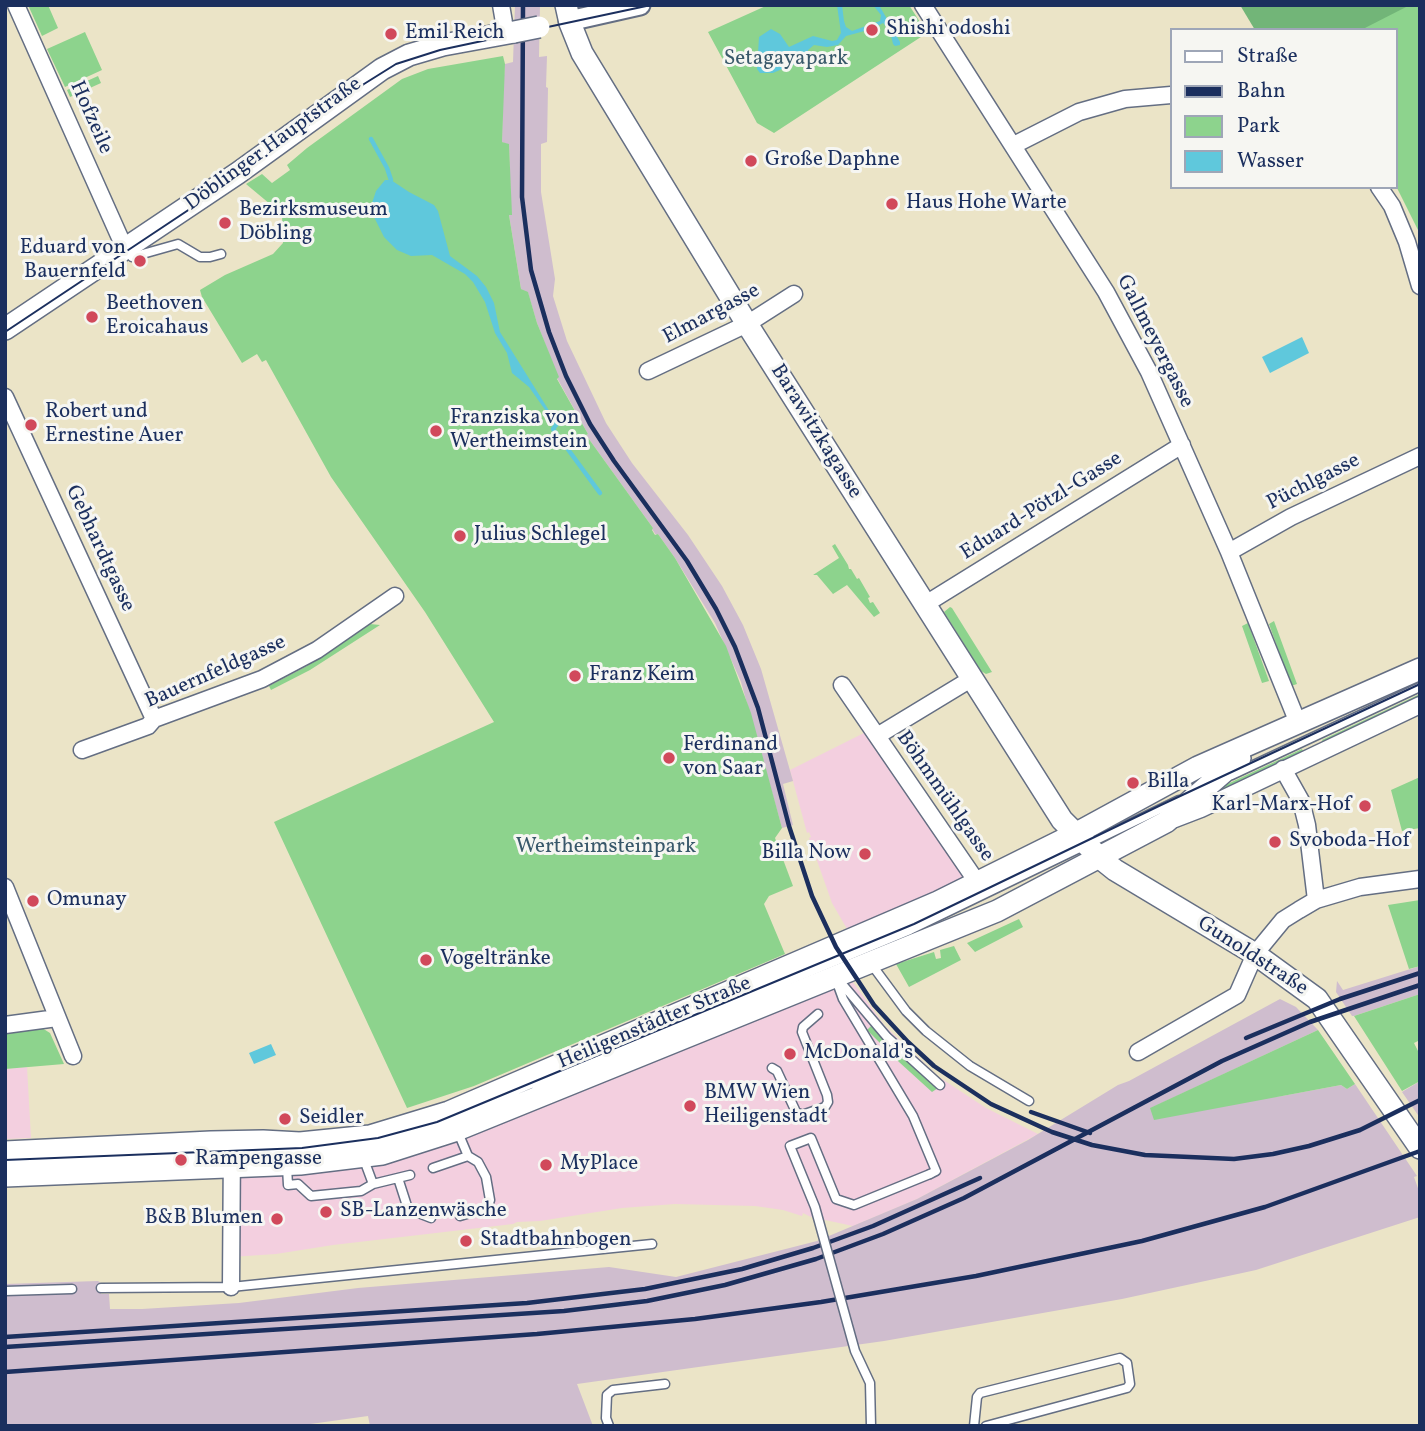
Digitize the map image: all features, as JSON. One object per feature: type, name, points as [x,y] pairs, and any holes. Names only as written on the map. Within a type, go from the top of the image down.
[{"type":"main road","name":"Döblinger Hauptstraße","points":[[5,329],[238,173],[382,69],[410,55],[443,45],[539,27],[567,13]]},
{"type":"main road","name":"Barawitzkagasse","points":[[567,13],[582,53],[747,324],[1062,820],[1087,846]]},
{"type":"main road","name":"Heiligenstädter Straße","points":[[828,964],[871,962],[997,911],[1198,768],[1420,669]]},
{"type":"main road","name":"Heiligenstädter Straße","points":[[5,1152],[232,1155],[361,1146],[383,1154],[453,1120],[828,964],[977,882],[1166,822],[1263,740]]},
{"type":"main road","name":"Gunoldstraße","points":[[1087,846],[1133,882],[1255,954],[1317,999],[1420,1148]]},
{"type":"main road","name":"Heiligenstädter Straße","points":[[5,1176],[232,1155]]},
{"type":"street","name":"Hofzeile","points":[[16,5],[125,249]]},
{"type":"street","points":[[501,5],[510,33]]},
{"type":"street","points":[[567,13],[640,5]]},
{"type":"street","name":"Gallmeyergasse","points":[[923,5],[1106,292],[1149,372],[1229,552],[1298,723]]},
{"type":"street","points":[[1014,145],[1079,112],[1125,99],[1170,95]]},
{"type":"street","points":[[1380,189],[1392,206],[1407,242],[1420,286]]},
{"type":"street","name":"Elmargasse","points":[[648,371],[747,324],[794,293]]},
{"type":"street","name":"Gebhardtgasse","points":[[5,397],[154,719]]},
{"type":"street","name":"Eduard-Pötzl-Gasse","points":[[924,605],[1182,446]]},
{"type":"street","name":"Püchlgasse","points":[[1229,552],[1291,517],[1420,456]]},
{"type":"street","name":"Bauernfeldgasse","points":[[82,750],[148,726],[154,719],[262,680],[317,650],[395,596]]},
{"type":"street","name":"Böhmmühlgasse","points":[[877,736],[971,679]]},
{"type":"street","name":"Böhmmühlgasse","points":[[842,685],[977,882]]},
{"type":"street","name":"Heiligenstädter Straße","points":[[1166,822],[1420,705]]},
{"type":"street","points":[[1283,769],[1301,801],[1316,900]]},
{"type":"street","points":[[1138,1052],[1237,995],[1255,954],[1283,920],[1316,900],[1360,887],[1420,879]]},
{"type":"street","points":[[5,887],[73,1056]]},
{"type":"street","points":[[5,1025],[57,1018]]},
{"type":"street","points":[[231,1287],[232,1155]]},
{"type":"lane","points":[[125,249],[132,257],[178,244],[200,257],[221,254]]},
{"type":"lane","points":[[532,1087],[910,930],[1420,687]]},
{"type":"lane","points":[[871,962],[906,1011],[926,1031],[970,1066],[1029,1101]]},
{"type":"lane","points":[[828,964],[887,1037],[940,1085]]},
{"type":"lane","points":[[828,964],[843,999],[913,1116],[936,1171],[854,1205],[836,1199],[811,1138],[790,1146],[816,1207],[855,1352],[870,1383],[871,1426]]},
{"type":"lane","points":[[772,1068],[777,1071],[796,1112],[802,1115],[825,1107],[827,1095],[802,1032],[803,1027],[818,1014]]},
{"type":"lane","points":[[429,1128],[510,1097]]},
{"type":"lane","points":[[453,1120],[468,1156],[478,1162],[486,1177],[490,1200],[486,1208],[460,1216]]},
{"type":"lane","points":[[373,1184],[361,1146],[404,1136]]},
{"type":"lane","points":[[286,1153],[288,1185],[298,1185],[311,1196],[361,1191],[373,1184],[410,1175]]},
{"type":"lane","points":[[5,1163],[232,1155]]},
{"type":"lane","points":[[433,1168],[468,1156]]},
{"type":"lane","points":[[398,1178],[408,1209],[431,1218]]},
{"type":"lane","points":[[101,1288],[231,1287],[652,1244]]},
{"type":"lane","points":[[5,1291],[72,1289]]},
{"type":"lane","points":[[974,1426],[977,1397],[980,1393],[1120,1358],[1127,1363],[1130,1384],[1127,1388],[986,1426]]},
{"type":"lane","points":[[608,1426],[607,1395],[613,1390],[665,1384]]},
{"type":"shaded area","points":[[515,5],[540,5],[539,57],[547,56],[548,88],[547,142],[541,144],[541,192],[555,279],[553,296],[567,341],[606,423],[632,463],[688,535],[722,586],[743,625],[761,669],[793,781],[783,784],[793,825],[782,828],[741,682],[715,623],[675,558],[586,435],[588,434],[557,378],[528,293],[521,289],[509,215],[509,145],[502,142],[505,64],[513,62]]},
{"type":"shaded area","points":[[864,733],[877,736],[977,882],[854,941],[832,903],[809,838],[811,837],[809,832],[807,833],[790,770]]},
{"type":"shaded area","points":[[1420,966],[1420,994],[1354,1016],[1336,992],[1337,981],[1343,990]]},
{"type":"shaded area","points":[[852,981],[885,1026],[939,1077],[986,1108],[1038,1134],[917,1199],[853,1226],[803,1213],[802,1216],[755,1206],[675,1204],[622,1208],[276,1254],[231,1257],[232,1154],[286,1152],[539,1085]]},
{"type":"shaded area","points":[[1280,999],[1296,1007],[1318,1030],[1151,1108],[1282,1096],[1341,1085],[1347,1089],[1355,1084],[1417,1176],[1414,1177],[1420,1194],[1420,1217],[1256,1270],[1122,1299],[884,1341],[577,1384],[593,1426],[370,1426],[368,1416],[296,1426],[5,1426],[5,1284],[98,1281],[101,1283],[101,1294],[109,1294],[110,1309],[142,1309],[239,1303],[358,1288],[609,1267],[676,1277],[817,1241],[917,1199],[1028,1140],[1118,1085]]},
{"type":"shaded area","points":[[27,1067],[31,1138],[5,1139],[5,1069]]},
{"type":"shaded area","points":[[1420,1081],[1420,1118],[1402,1092]]},
{"type":"green space","points":[[28,5],[48,5],[58,28],[42,36]]},
{"type":"green space","name":"Setagayapark","points":[[768,5],[909,5],[927,33],[774,133],[757,123],[708,32]]},
{"type":"green space","points":[[1240,5],[1410,5],[1365,28],[1254,28]]},
{"type":"green space","points":[[1312,5],[1420,5],[1420,234],[1397,188],[1397,28],[1287,28]]},
{"type":"green space","points":[[85,32],[102,70],[65,87],[47,49]]},
{"type":"green space","name":"Wertheimsteinpark","points":[[503,56],[502,142],[509,144],[512,215],[509,215],[521,289],[528,292],[537,323],[559,377],[557,379],[588,434],[586,435],[653,528],[655,535],[658,534],[675,558],[726,646],[751,713],[782,828],[775,838],[793,886],[769,896],[764,904],[785,954],[474,1086],[407,1108],[274,822],[494,722],[425,612],[331,477],[266,360],[262,362],[257,354],[242,363],[200,290],[225,275],[273,254],[283,243],[282,214],[246,184],[262,174],[272,183],[290,170],[287,165],[307,148],[402,79],[428,69]]},
{"type":"green space","points":[[98,76],[101,83],[70,97],[67,90]]},
{"type":"green space","points":[[835,544],[849,569],[859,578],[870,597],[870,603],[873,602],[880,613],[874,617],[847,585],[833,594],[817,575],[813,575],[839,558],[832,546]]},
{"type":"green space","points":[[950,607],[992,672],[986,674],[981,671],[944,612]]},
{"type":"green space","points":[[1274,621],[1297,684],[1291,686],[1269,624]]},
{"type":"green space","points":[[1248,623],[1269,681],[1262,683],[1242,626]]},
{"type":"green space","points":[[370,624],[380,625],[310,670],[271,690],[269,686],[307,666]]},
{"type":"green space","points":[[1420,694],[1420,700],[1324,744],[1322,740]]},
{"type":"green space","points":[[1302,749],[1304,753],[1192,810],[1204,795]]},
{"type":"green space","points":[[1420,777],[1420,828],[1402,831],[1391,790]]},
{"type":"green space","points":[[1420,900],[1420,966],[1409,969],[1388,905]]},
{"type":"green space","points":[[1019,919],[1023,927],[975,952],[967,943]]},
{"type":"green space","points":[[954,946],[961,960],[909,987],[896,964],[934,952],[936,959],[941,958],[940,950]]},
{"type":"green space","points":[[1420,994],[1420,1040],[1414,1043],[1420,1055],[1420,1081],[1402,1091],[1354,1016]]},
{"type":"green space","points":[[871,1026],[938,1088],[932,1092],[899,1062],[867,1030]]},
{"type":"green space","points":[[42,1028],[50,1033],[64,1064],[5,1069],[5,1033]]},
{"type":"green space","points":[[1318,1030],[1355,1084],[1347,1089],[1341,1085],[1154,1120],[1150,1108]]},
{"type":"water","points":[[837,5],[842,5],[846,27],[852,31],[880,21],[881,15],[873,5],[879,5],[900,45],[893,44],[890,31],[883,23],[846,36],[838,45],[814,45],[808,50],[805,64],[791,65],[773,73],[760,73],[757,69],[759,37],[771,29],[780,34],[789,47],[813,36],[837,40],[841,33]]},
{"type":"water","points":[[385,180],[391,180],[434,205],[450,256],[477,276],[486,287],[494,303],[500,332],[558,425],[529,387],[512,373],[507,353],[495,333],[485,302],[473,282],[465,274],[432,255],[411,256],[397,250],[384,237],[371,206],[376,191]]},
{"type":"water","points":[[1302,337],[1309,353],[1270,373],[1262,357]]},
{"type":"water","points":[[271,1044],[276,1055],[254,1064],[249,1053]]},
{"type":"waterway","points":[[371,139],[391,180]]},
{"type":"waterway","points":[[556,425],[553,429],[600,493]]},
{"type":"tram line","points":[[5,332],[235,179],[364,84],[396,64],[440,50],[651,5]]},
{"type":"tram line","points":[[5,1160],[302,1148],[378,1138],[437,1122],[914,924],[1420,684]]},
{"type":"railway","points":[[523,5],[522,197],[531,270],[549,332],[566,376],[590,424],[687,561],[735,647],[758,708],[789,826],[812,896],[836,947],[874,1005],[934,1066],[991,1104],[1052,1132],[1092,1145],[1145,1155],[1234,1159],[1273,1154],[1360,1130],[1420,1100]]},
{"type":"railway","points":[[1246,1038],[1340,999],[1420,973]]},
{"type":"railway","points":[[5,1347],[564,1311],[647,1301],[725,1285],[816,1259],[883,1234],[964,1198],[1222,1061],[1310,1022],[1420,985]]},
{"type":"railway","points":[[1031,1112],[1090,1133]]},
{"type":"railway","points":[[5,1372],[537,1334],[695,1319],[821,1302],[976,1276],[1142,1241],[1265,1207],[1420,1151]]},
{"type":"railway","points":[[5,1337],[527,1303],[645,1289],[742,1269],[813,1248],[873,1226],[980,1178]]},
{"type":"place","name":"Shishi odoshi","points":[[872,30]]},
{"type":"place","name":"Emil Reich","points":[[391,34]]},
{"type":"place","name":"Große Daphne","points":[[751,161]]},
{"type":"place","name":"Haus Hohe Warte","points":[[892,204]]},
{"type":"place","name":"Bezirksmuseum Döbling","points":[[225,223]]},
{"type":"place","name":"Eduard von Bauernfeld","points":[[140,261]]},
{"type":"place","name":"Beethoven Eroicahaus","points":[[92,317]]},
{"type":"place","name":"Robert und Ernestine Auer","points":[[31,425]]},
{"type":"place","name":"Franziska von Wertheimstein","points":[[436,431]]},
{"type":"place","name":"Julius Schlegel","points":[[460,536]]},
{"type":"place","name":"Franz Keim","points":[[575,676]]},
{"type":"place","name":"Ferdinand von Saar","points":[[669,758]]},
{"type":"place","name":"Billa","points":[[1133,783]]},
{"type":"place","name":"Karl-Marx-Hof","points":[[1365,806]]},
{"type":"place","name":"Svoboda-Hof","points":[[1275,842]]},
{"type":"place","name":"Billa Now","points":[[865,854]]},
{"type":"place","name":"Omunay","points":[[33,901]]},
{"type":"place","name":"Vogeltränke","points":[[426,960]]},
{"type":"place","name":"McDonald's","points":[[790,1054]]},
{"type":"place","name":"BMW Wien Heiligenstadt","points":[[690,1106]]},
{"type":"place","name":"Seidler","points":[[285,1119]]},
{"type":"place","name":"Rampengasse","points":[[181,1160]]},
{"type":"place","name":"MyPlace","points":[[546,1165]]},
{"type":"place","name":"SB-Lanzenwäsche","points":[[326,1212]]},
{"type":"place","name":"B&B Blumen","points":[[277,1219]]},
{"type":"place","name":"Stadtbahnbogen","points":[[466,1241]]}]
